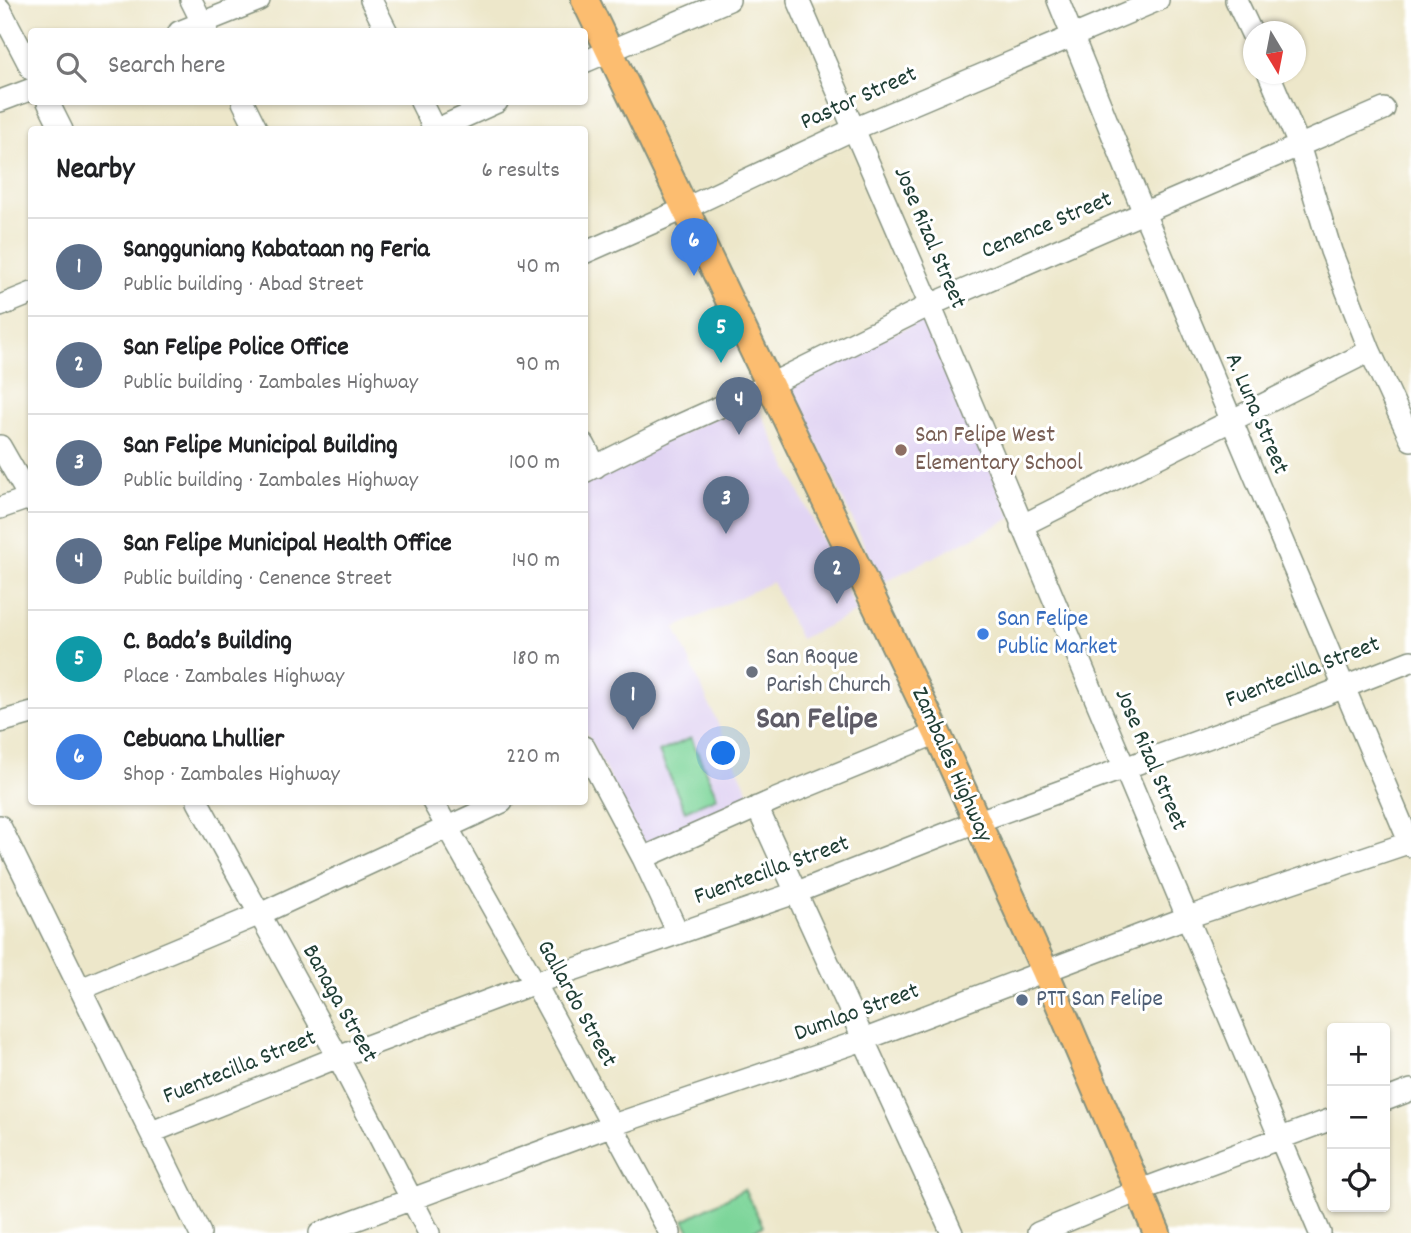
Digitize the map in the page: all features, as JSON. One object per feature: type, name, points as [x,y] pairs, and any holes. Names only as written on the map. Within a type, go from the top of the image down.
[{"type":"main road","name":"Zambales Highway","points":[[585,0],[937,733],[1045,971],[1157,1233]]},
{"type":"street","points":[[191,0],[204,27],[259,0]]},
{"type":"street","points":[[371,0],[385,28]]},
{"type":"street","points":[[588,60],[729,0]]},
{"type":"street","name":"Jose Rizal Street","points":[[798,0],[930,305],[1320,1233]]},
{"type":"street","name":"A. Luna Street","points":[[1058,0],[1342,687],[1411,843]]},
{"type":"street","name":"Pastor Street","points":[[588,251],[854,129],[1158,0]]},
{"type":"street","points":[[1236,0],[1246,21]]},
{"type":"street","points":[[0,9],[28,62]]},
{"type":"street","points":[[1273,84],[1299,145],[1331,251],[1370,351],[1411,440]]},
{"type":"street","points":[[0,101],[28,90]]},
{"type":"street","points":[[50,105],[60,126]]},
{"type":"street","points":[[244,105],[255,126]]},
{"type":"street","points":[[423,105],[433,126]]},
{"type":"street","points":[[442,126],[490,105]]},
{"type":"street","name":"Cenence Street","points":[[590,469],[930,305],[1384,109]]},
{"type":"street","points":[[0,306],[28,295]]},
{"type":"street","points":[[1021,526],[1370,351]]},
{"type":"street","points":[[0,446],[28,494]]},
{"type":"street","points":[[0,508],[28,500]]},
{"type":"street","name":"Fuentecilla Street","points":[[152,1132],[338,1057],[535,983],[795,893],[976,822],[1411,660]]},
{"type":"street","points":[[0,722],[28,714]]},
{"type":"street","points":[[643,858],[757,807],[937,733]]},
{"type":"street","points":[[588,759],[643,858],[678,933]]},
{"type":"street","name":"Banaga Street","points":[[200,805],[338,1057],[429,1233]]},
{"type":"street","name":"Gallardo Street","points":[[435,805],[535,983],[670,1233]]},
{"type":"street","points":[[81,989],[260,914],[495,805]]},
{"type":"street","points":[[757,807],[952,1233]]},
{"type":"street","points":[[0,826],[200,1233]]},
{"type":"street","name":"Dumlao Street","points":[[320,1233],[613,1125],[863,1040],[1188,917],[1411,843]]},
{"type":"street","points":[[1390,1098],[1411,1090]]},
{"type":"street","points":[[1038,1233],[1138,1191],[1327,1121]]},
{"type":"shaded area","name":"San Felipe West Elementary School","points":[[923,320],[1012,518],[882,583],[788,382]]},
{"type":"shaded area","points":[[754,398],[857,612],[800,639],[772,582],[675,628],[753,802],[647,851],[588,736],[588,479]]},
{"type":"green space","points":[[691,738],[717,797],[685,811],[659,752]]},
{"type":"green space","points":[[744,1189],[763,1226],[749,1233],[691,1233],[684,1220]]},
{"type":"place","name":"Cebuana Lhullier","points":[[694,276]]},
{"type":"place","name":"C. Bada’s Building","points":[[721,363]]},
{"type":"place","name":"San Felipe Municipal Health Office","points":[[739,435]]},
{"type":"place","name":"San Felipe West Elementary School","points":[[901,450]]},
{"type":"place","name":"San Felipe Municipal Building","points":[[726,534]]},
{"type":"place","name":"San Felipe Police Office","points":[[837,604]]},
{"type":"place","name":"San Felipe Public Market","points":[[983,634]]},
{"type":"place","name":"San Roque Parish Church","points":[[752,672]]},
{"type":"place","name":"Sangguniang Kabataan ng Feria","points":[[633,730]]},
{"type":"place","name":"PTT San Felipe","points":[[1022,1000]]},
{"type":"district","name":"San Felipe","points":[[817,721]]}]
